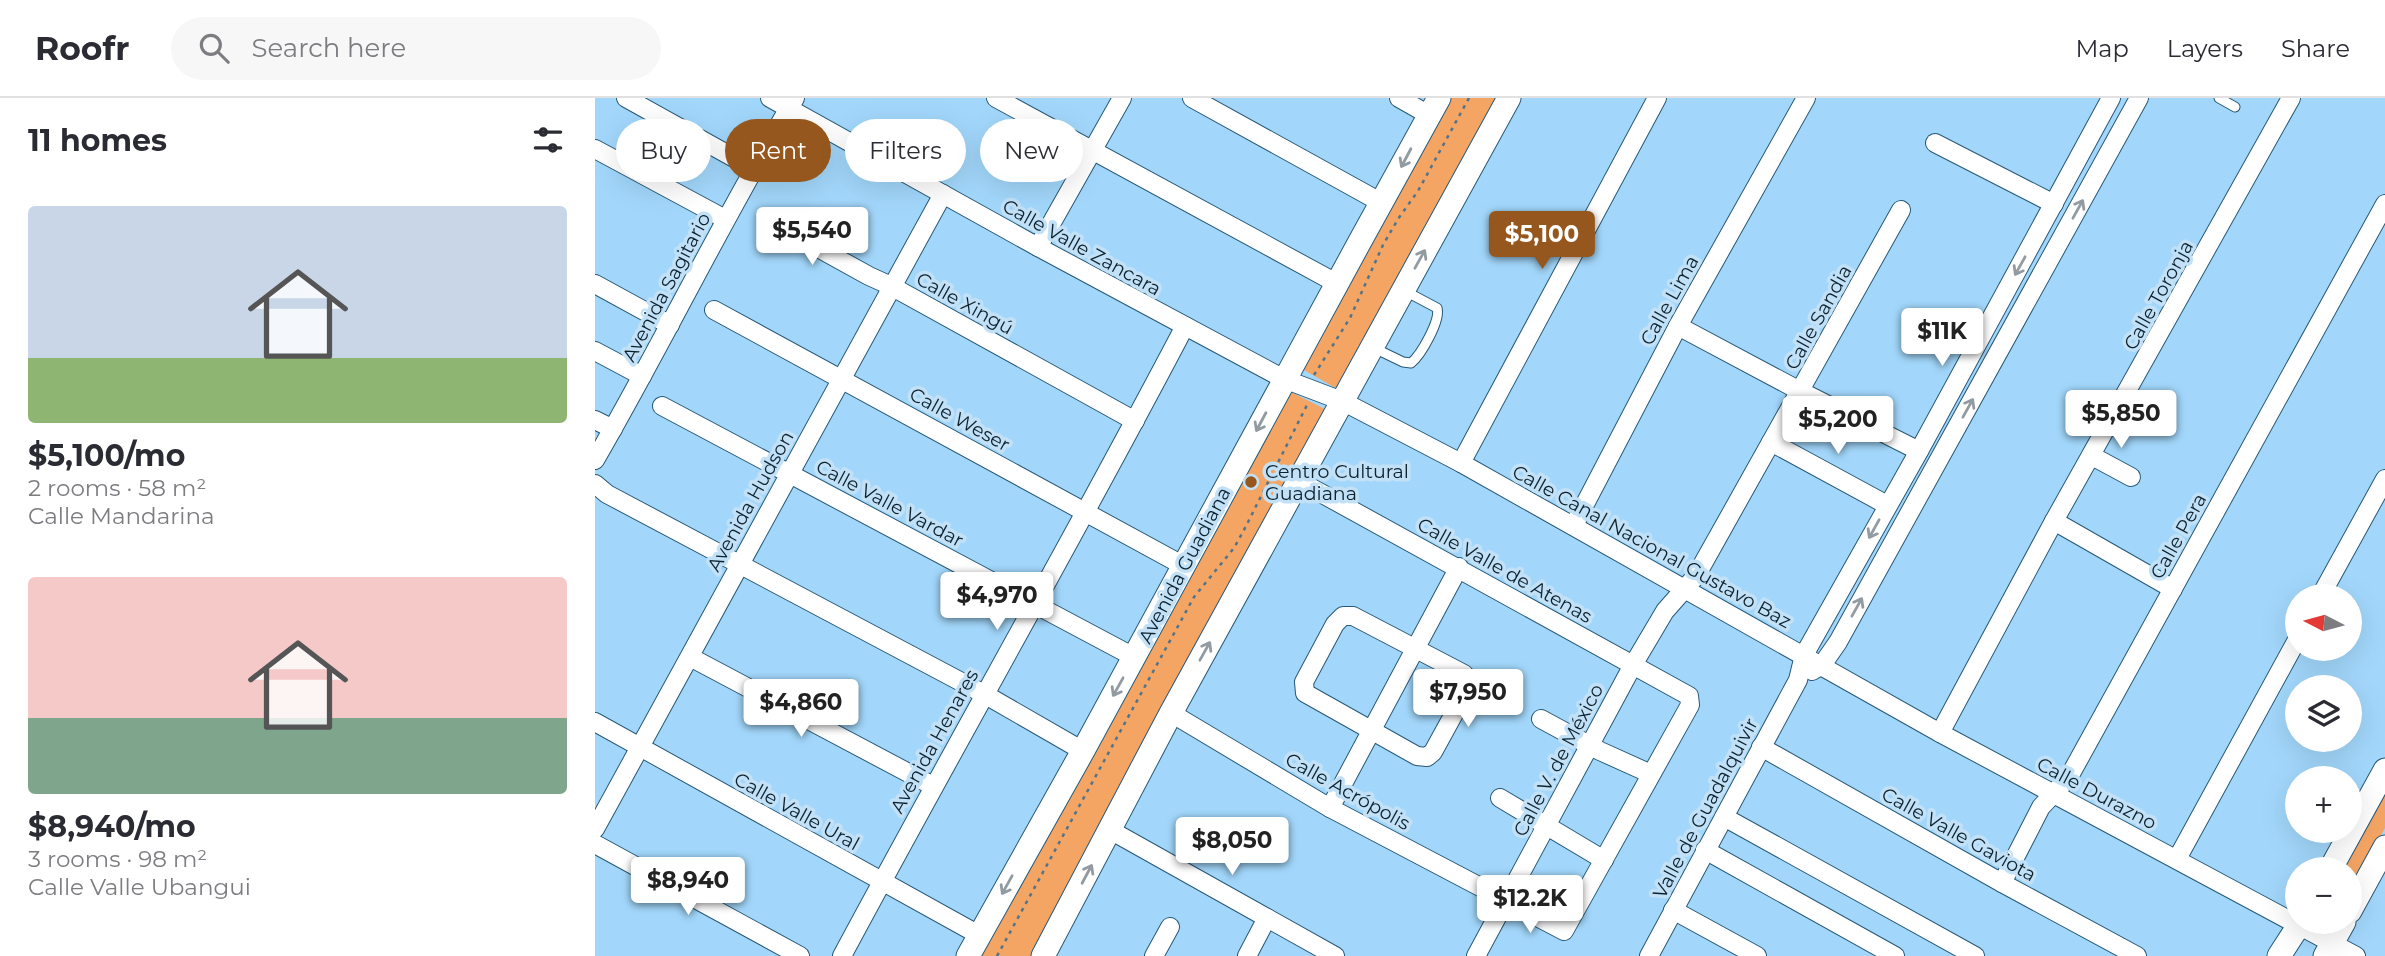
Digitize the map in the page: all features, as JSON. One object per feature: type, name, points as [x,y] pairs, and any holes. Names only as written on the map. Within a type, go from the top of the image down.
[{"type":"street","points":[[626,98],[725,153]]},
{"type":"street","name":"Calle Valle Zancara","points":[[770,98],[792,103],[943,194],[1284,379]]},
{"type":"street","points":[[996,98],[1338,284]]},
{"type":"street","points":[[1038,247],[1122,98]]},
{"type":"street","points":[[1192,98],[1382,203]]},
{"type":"street","points":[[1399,98],[1434,106]]},
{"type":"street","points":[[1044,956],[1171,713],[1509,98]]},
{"type":"street","points":[[1284,379],[1342,401],[1461,463],[1657,98]]},
{"type":"street","name":"Calle Lima","points":[[1574,525],[1678,326],[1806,98]]},
{"type":"street","name":"Valle de Guadalquivir","points":[[1649,956],[1798,680],[1804,655],[2111,98]]},
{"type":"street","name":"Valle de Guadalquivir","points":[[1798,680],[1822,665],[1844,630],[2139,98]]},
{"type":"street","name":"Calle Toronja","points":[[1940,733],[2054,521],[2291,98]]},
{"type":"street","name":"Avenida Sagitario","points":[[783,119],[792,103]]},
{"type":"street","name":"Avenida Guadiana","points":[[968,956],[1083,751],[1434,106]]},
{"type":"street","points":[[1935,143],[2054,204]]},
{"type":"street","points":[[595,149],[726,219]]},
{"type":"street","name":"Avenida Sagitario","points":[[595,460],[747,182]]},
{"type":"street","name":"Avenida Hudson","points":[[595,829],[943,194]]},
{"type":"street","name":"Calle Pera","points":[[2002,883],[2042,807],[2069,777],[2385,204]]},
{"type":"street","name":"Calle Sandia","points":[[1684,588],[1696,576],[1902,211]]},
{"type":"street","name":"Calle Xingú","points":[[773,223],[1135,421]]},
{"type":"street","points":[[595,284],[670,325]]},
{"type":"street","name":"Calle Weser","points":[[714,310],[1184,566]]},
{"type":"street","name":"Avenida Henares","points":[[842,956],[1185,326]]},
{"type":"street","points":[[1678,326],[1919,450]]},
{"type":"street","points":[[595,351],[642,376]]},
{"type":"street","name":"Calle Valle Vardar","points":[[663,406],[1134,657]]},
{"type":"street","points":[[595,419],[613,429]]},
{"type":"street","points":[[1771,442],[1887,505]]},
{"type":"street","points":[[2092,456],[2131,477]]},
{"type":"street","name":"Calle Canal Nacional Gustavo Baz","points":[[1461,463],[1822,665]]},
{"type":"street","points":[[2327,584],[2385,479]]},
{"type":"street","name":"Calle Valle de Atenas","points":[[1299,481],[1690,698],[1690,705],[1651,774]]},
{"type":"street","points":[[595,484],[607,494],[984,694],[1083,751]]},
{"type":"street","points":[[2054,521],[2172,589]]},
{"type":"street","points":[[1330,808],[1459,568]]},
{"type":"street","name":"Calle V. de México","points":[[1476,956],[1633,665],[1665,611],[1684,588]]},
{"type":"street","points":[[1343,616],[1353,616],[1417,648],[1464,674],[1468,680],[1467,690],[1433,752],[1427,757],[1417,756],[1308,696],[1304,691],[1304,682],[1335,624],[1343,616]]},
{"type":"street","points":[[689,657],[933,786]]},
{"type":"street","points":[[2177,859],[2285,662]]},
{"type":"street","name":"Calle Durazno","points":[[1822,665],[1940,733],[2285,916]]},
{"type":"street","name":"Calle Acrópolis","points":[[1171,713],[1330,808],[1564,931],[1604,860]]},
{"type":"street","points":[[1500,798],[1604,860],[1651,774],[1590,746],[1541,719]]},
{"type":"street","name":"Calle Valle Ural","points":[[595,722],[979,935]]},
{"type":"street","name":"Calle Valle Gaviota","points":[[1761,747],[2137,956]]},
{"type":"street","points":[[2337,857],[2385,770]]},
{"type":"street","points":[[1724,817],[1967,954]]},
{"type":"street","points":[[1110,830],[1335,956]]},
{"type":"street","points":[[595,844],[800,956]]},
{"type":"street","points":[[2362,889],[2385,847]]},
{"type":"street","points":[[1706,850],[1895,956]]},
{"type":"street","points":[[1673,910],[1757,956]]},
{"type":"street","points":[[1247,956],[1267,918]]},
{"type":"street","points":[[1154,956],[1170,927]]},
{"type":"street","points":[[2279,956],[2293,934]]},
{"type":"street","name":"Calle Durazno","points":[[2311,934],[2329,950],[2354,956]]},
{"type":"street","points":[[2329,950],[2338,934]]},
{"type":"lane","points":[[2219,98],[2235,107]]},
{"type":"lane","points":[[1372,347],[1403,362],[1411,363],[1417,358],[1438,320],[1437,308],[1403,289]]},
{"type":"path","points":[[997,956],[1194,597],[1234,548],[1244,530],[1301,422],[1308,404],[1313,377],[1350,318],[1383,245],[1418,191],[1469,98]]},
{"type":"shaded area","points":[[1451,98],[1502,98],[1341,391],[1302,369]]},
{"type":"shaded area","points":[[1289,391],[1325,409],[1040,956],[980,956]]},
{"type":"shaded area","points":[[2385,774],[2385,828],[2362,870],[2362,857],[2339,857],[2347,843],[2362,843],[2362,816]]},
{"type":"place","name":"Centro Cultural Guadiana","points":[[1251,482]]}]
